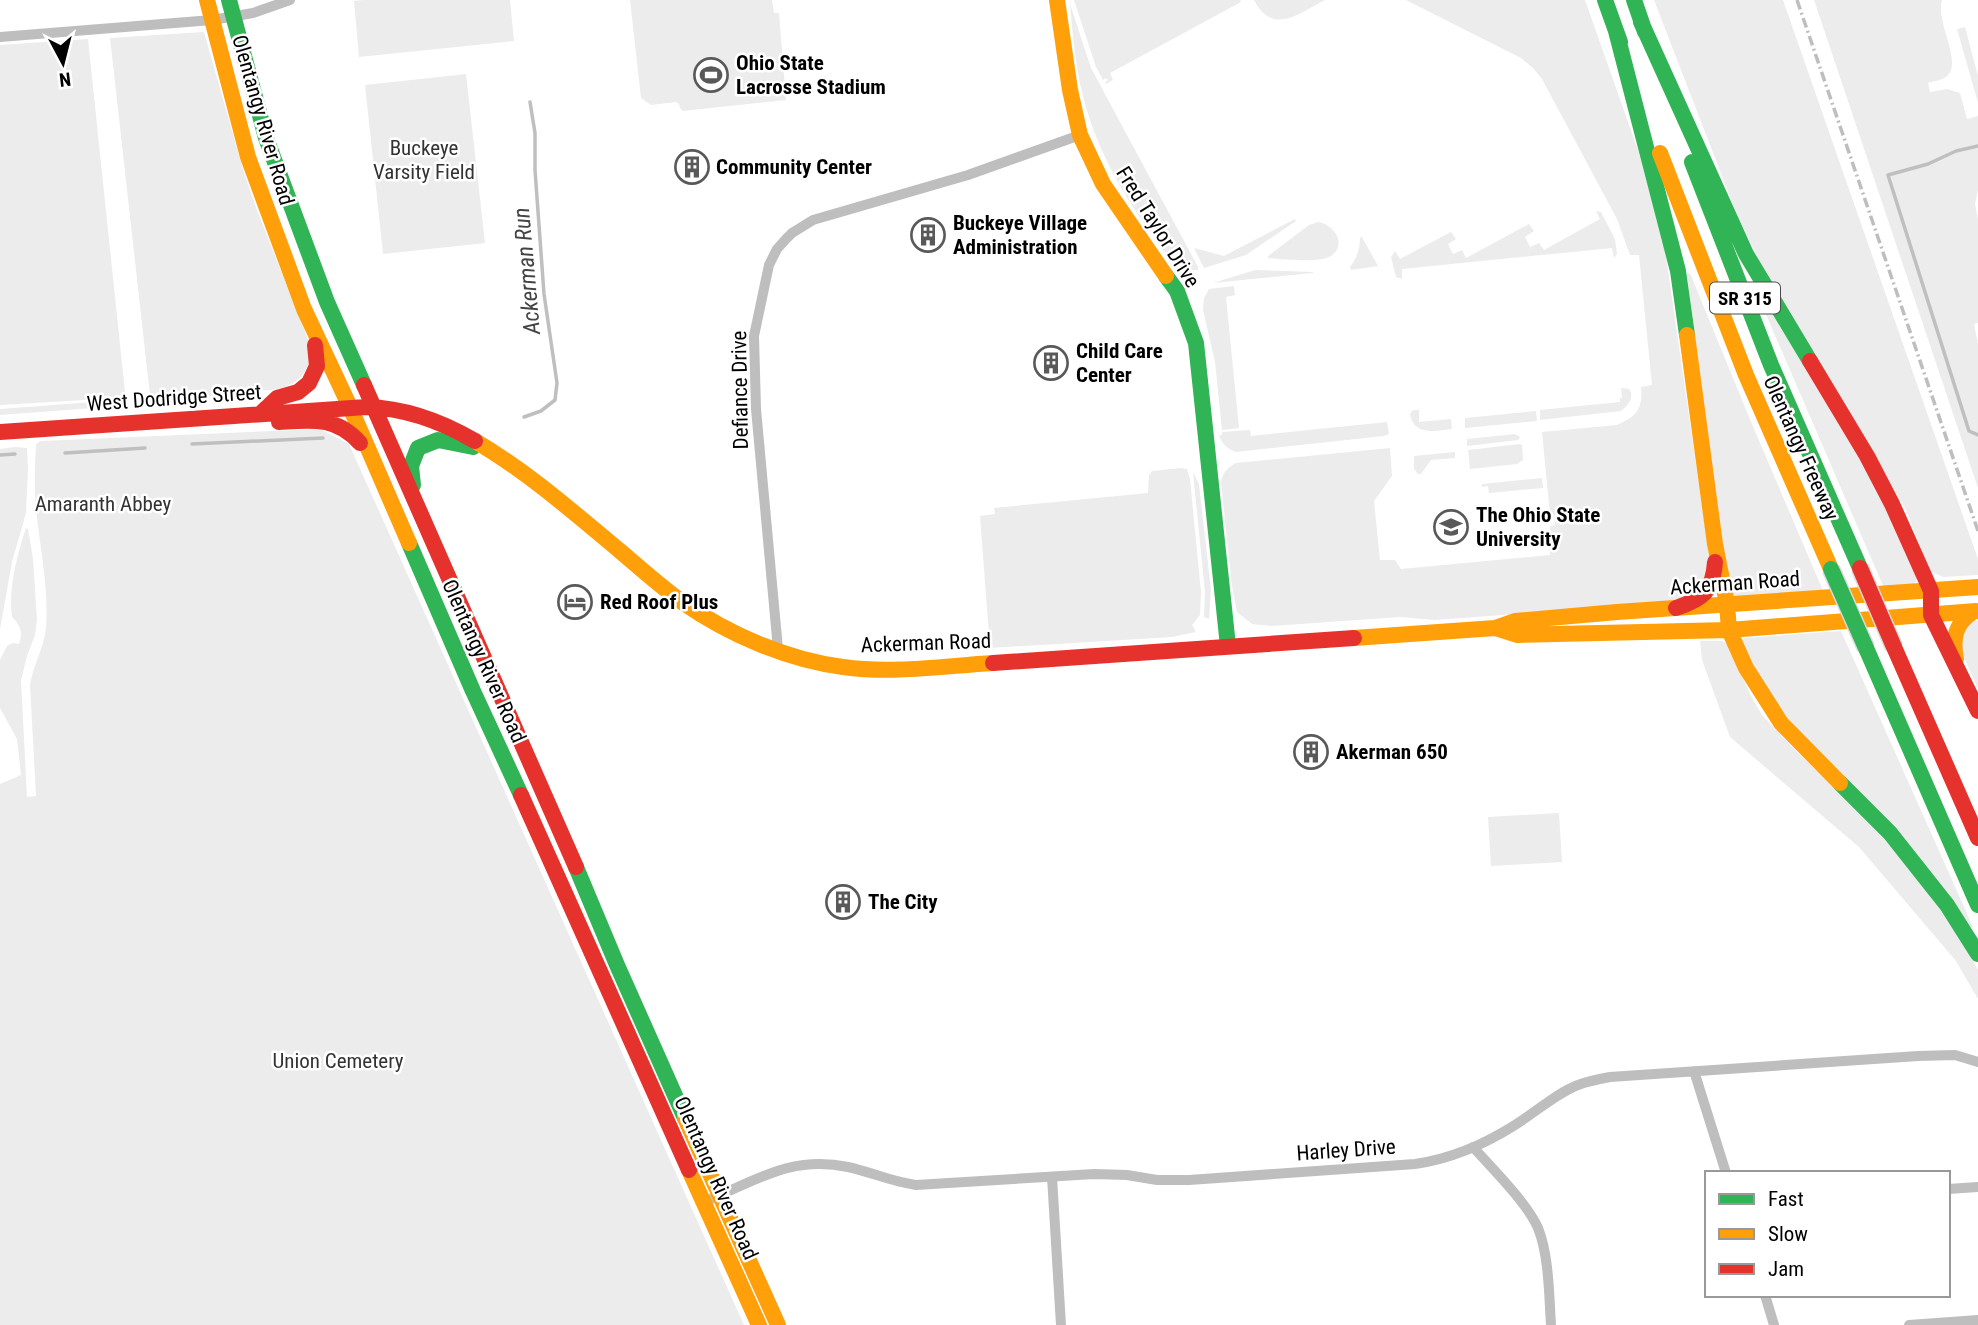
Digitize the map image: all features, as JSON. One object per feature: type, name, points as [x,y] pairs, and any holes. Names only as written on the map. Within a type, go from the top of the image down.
[{"type":"main road","name":"Olentangy River Road","points":[[207,0],[248,157],[304,309],[759,1325]]},
{"type":"main road","name":"Olentangy River Road","points":[[229,0],[266,138],[327,302],[567,844],[637,1011],[778,1325]]},
{"type":"main road","name":"Fred Taylor Drive","points":[[1057,0],[1070,90],[1080,135],[1103,184],[1177,291],[1196,343],[1228,646]]},
{"type":"main road","name":"Olentangy Freeway","points":[[1605,0],[1675,195],[1746,376],[1978,905]]},
{"type":"main road","name":"Olentangy Freeway","points":[[1634,0],[1700,186],[1771,365],[1978,838]]},
{"type":"main road","points":[[1642,22],[1746,254],[1878,475],[1931,591],[1931,615],[1978,711]]},
{"type":"main road","points":[[1616,31],[1678,271],[1729,630],[1746,668],[1781,723],[1890,833],[1947,905],[1978,954]]},
{"type":"main road","points":[[260,414],[278,397],[296,394],[315,373],[317,353],[304,309]]},
{"type":"main road","name":"Ackerman Road","points":[[350,407],[412,412],[448,426],[518,470],[662,587],[694,609],[732,631],[817,662],[841,667],[890,670],[1495,628],[1515,621],[1978,587]]},
{"type":"main road","name":"West Dodridge Street","points":[[0,432],[350,407]]},
{"type":"main road","points":[[221,416],[251,422],[331,421],[353,433],[372,458]]},
{"type":"main road","points":[[418,508],[411,466],[418,448],[438,440],[490,451]]},
{"type":"main road","points":[[1675,608],[1704,596],[1711,587],[1715,544]]},
{"type":"main road","points":[[1958,667],[1953,645],[1957,624],[1975,611]]},
{"type":"main road","name":"Ackerman Road","points":[[1495,628],[1517,635],[1729,630],[1975,611]]},
{"type":"street","points":[[0,37],[212,20],[253,13],[290,0]]},
{"type":"street","name":"Defiance Drive","points":[[778,649],[754,365],[754,336],[759,309],[769,265],[777,249],[792,233],[813,220],[960,178],[1080,135]]},
{"type":"street","name":"Harley Drive","points":[[704,1202],[769,1173],[810,1164],[849,1168],[916,1185],[1094,1174],[1189,1180],[1433,1162],[1473,1147],[1513,1126],[1579,1084],[1609,1077],[1918,1056],[1955,1055],[1978,1062]]},
{"type":"street","points":[[1694,1071],[1725,1171]]},
{"type":"street","points":[[1473,1147],[1526,1208],[1537,1227],[1544,1255],[1551,1325]]},
{"type":"street","points":[[1052,1177],[1061,1325]]},
{"type":"street","points":[[1950,1189],[1978,1187]]},
{"type":"street","points":[[1766,1297],[1774,1325]]},
{"type":"street","points":[[1909,1325],[1978,1320]]},
{"type":"green space","points":[[510,0],[514,41],[359,57],[354,1]]},
{"type":"green space","name":"Ohio State Lacrosse Stadium","points":[[630,0],[772,0],[774,13],[779,13],[786,100],[683,111],[676,102],[651,105],[641,98]]},
{"type":"green space","points":[[1074,0],[1241,2],[1110,73],[1113,80],[1106,84],[1108,80],[1103,80],[1096,67]]},
{"type":"green space","points":[[1254,0],[1325,0],[1296,16],[1278,20],[1261,11]]},
{"type":"green space","points":[[1406,0],[1585,0],[1639,153],[1665,249],[1711,569],[1695,595],[1661,603],[1435,620],[1400,617],[1272,626],[1252,624],[1237,612],[1221,482],[1226,471],[1236,463],[1390,448],[1392,476],[1374,501],[1380,560],[1395,560],[1401,569],[1550,555],[1550,526],[1555,525],[1554,514],[1550,514],[1542,432],[1617,425],[1637,411],[1641,401],[1641,387],[1652,385],[1639,255],[1630,255],[1617,219],[1542,79],[1521,58]]},
{"type":"green space","points":[[1654,0],[1783,0],[1978,559],[1978,575],[1943,577],[1930,571],[1906,510],[1783,308],[1737,215]]},
{"type":"green space","points":[[1814,0],[1942,0],[1942,18],[1952,60],[1951,68],[1944,78],[1928,83],[1930,92],[1947,89],[1960,93],[1967,119],[1978,116],[1978,190],[1975,204],[1978,220],[1978,323],[1974,324],[1978,344],[1978,488]]},
{"type":"green space","points":[[1070,4],[1091,68],[1198,270],[1183,268],[1167,255],[1128,199],[1106,160],[1083,96],[1075,56]]},
{"type":"green space","points":[[1965,27],[1978,76],[1978,103],[1957,29]]},
{"type":"green space","points":[[204,32],[244,173],[311,347],[311,369],[307,368],[295,382],[280,388],[246,390],[151,404],[110,38]]},
{"type":"green space","points":[[88,39],[125,392],[123,397],[118,398],[0,405],[0,45]]},
{"type":"green space","name":"Buckeye Varsity Field","points":[[466,74],[485,243],[383,254],[365,85]]},
{"type":"green space","points":[[1596,211],[1601,212],[1615,239],[1617,254],[1614,258],[1612,248],[1402,269],[1402,279],[1396,277],[1391,257],[1395,251],[1400,259],[1451,232],[1456,239],[1448,244],[1453,254],[1462,250],[1466,258],[1529,224],[1534,231],[1525,237],[1530,247],[1539,243],[1544,250],[1600,219]]},
{"type":"green space","points":[[1295,219],[1296,221],[1246,255],[1204,268],[1194,248],[1224,256]]},
{"type":"green space","points":[[1318,222],[1330,227],[1337,237],[1339,242],[1335,253],[1324,259],[1268,258],[1309,225]]},
{"type":"green space","points":[[1362,237],[1378,266],[1351,270],[1350,267]]},
{"type":"green space","points":[[1255,270],[1313,272],[1313,273],[1213,283]]},
{"type":"green space","points":[[1690,273],[1824,593],[1733,598],[1729,594],[1687,274]]},
{"type":"green space","points":[[1234,286],[1235,295],[1226,297],[1239,428],[1222,430],[1215,362],[1203,310],[1204,298],[1209,289]]},
{"type":"green space","points":[[1758,288],[1869,472],[1917,575],[1916,582],[1911,586],[1884,588],[1755,289]]},
{"type":"green space","points":[[1621,388],[1629,389],[1631,398],[1621,411],[1540,420],[1540,410],[1620,402]]},
{"type":"green space","points":[[93,402],[93,408],[0,415],[0,409]]},
{"type":"green space","points":[[1413,410],[1419,410],[1419,422],[1451,419],[1452,429],[1421,429],[1412,421],[1410,414]]},
{"type":"green space","points":[[1536,411],[1537,421],[1465,428],[1465,418]]},
{"type":"green space","points":[[1387,422],[1389,434],[1384,436],[1236,452],[1225,446],[1219,435],[1222,435],[1222,432],[1250,430],[1251,436]]},
{"type":"green space","name":"Union Cemetery","points":[[320,429],[349,444],[744,1325],[0,1325],[0,784],[21,775],[17,739],[0,708],[0,660],[7,646],[19,644],[20,640],[20,629],[12,617],[11,595],[26,528],[33,559],[37,620],[21,680],[27,797],[36,796],[30,685],[45,635],[47,613],[35,501],[36,444],[41,441]]},
{"type":"green space","points":[[1515,434],[1520,437],[1518,440],[1467,446],[1467,439]]},
{"type":"green space","points":[[1520,444],[1523,460],[1517,464],[1470,469],[1468,450]]},
{"type":"green space","points":[[27,448],[26,513],[12,562],[0,629],[0,449]]},
{"type":"green space","points":[[1455,452],[1455,458],[1431,460],[1421,474],[1414,469],[1414,456]]},
{"type":"green space","points":[[1187,469],[1190,479],[1201,592],[1200,615],[1192,625],[1196,632],[1172,637],[990,648],[980,516],[995,514],[994,508],[1148,493],[1149,475],[1152,471]]},
{"type":"green space","points":[[1193,472],[1199,484],[1211,590],[1209,619],[1204,617],[1205,592]]},
{"type":"green space","points":[[1542,478],[1543,488],[1489,493],[1488,486],[1482,487],[1482,484]]},
{"type":"green space","points":[[1974,621],[1978,621],[1978,689],[1960,649],[1958,634]]},
{"type":"green space","points":[[1841,631],[1973,927],[1968,928],[1794,727],[1758,676],[1743,641],[1744,638]]},
{"type":"green space","points":[[1700,641],[1722,641],[1728,645],[1762,715],[1850,802],[1910,868],[1961,939],[1978,970],[1978,999],[1956,961],[1859,847],[1730,737],[1702,660]]},
{"type":"green space","points":[[1559,813],[1562,862],[1491,866],[1488,817]]},
{"type":"waterway","name":"Ackerman Run","points":[[524,417],[541,411],[555,400],[557,383],[544,294],[535,133],[530,102]]},
{"type":"waterway","points":[[1978,146],[1888,175],[1969,431],[1978,435]]},
{"type":"waterway","name":"Ackerman Run","points":[[192,444],[323,438]]},
{"type":"waterway","name":"Ackerman Run","points":[[65,453],[145,448]]},
{"type":"waterway","name":"Ackerman Run","points":[[0,455],[15,454]]},
{"type":"railway","points":[[1797,0],[1978,531]]},
{"type":"traffic: fast","points":[[229,0],[266,138],[327,302],[364,385]]},
{"type":"traffic: fast","points":[[1605,0],[1620,42]]},
{"type":"traffic: fast","points":[[1634,0],[1645,32]]},
{"type":"traffic: fast","points":[[1641,22],[1746,254],[1810,361]]},
{"type":"traffic: fast","points":[[1616,31],[1678,271],[1687,335]]},
{"type":"traffic: fast","points":[[1692,162],[1771,365],[1860,568]]},
{"type":"traffic: fast","points":[[1166,276],[1177,291],[1196,343],[1228,646]]},
{"type":"traffic: fast","points":[[413,485],[411,466],[418,448],[438,440],[473,447]]},
{"type":"traffic: fast","points":[[409,543],[521,795]]},
{"type":"traffic: fast","points":[[1831,569],[1866,648]]},
{"type":"traffic: fast","points":[[1866,648],[1978,905]]},
{"type":"traffic: fast","points":[[1840,783],[1890,833],[1947,905],[1978,954]]},
{"type":"traffic: fast","points":[[576,867],[685,1118]]},
{"type":"traffic: slow","points":[[207,0],[248,157],[304,309],[409,543]]},
{"type":"traffic: slow","points":[[1057,0],[1070,90],[1080,135],[1103,184],[1166,276]]},
{"type":"traffic: slow","points":[[1660,153],[1746,375],[1831,569]]},
{"type":"traffic: slow","points":[[1687,335],[1729,630],[1746,668],[1781,723],[1840,783]]},
{"type":"traffic: slow","points":[[475,441],[550,493],[682,602],[738,635],[780,652],[843,667],[918,669],[993,663]]},
{"type":"traffic: slow","points":[[1354,638],[1495,628],[1515,621],[1617,612],[1978,587]]},
{"type":"traffic: slow","points":[[1495,628],[1517,635],[1729,630],[1976,611]]},
{"type":"traffic: slow","points":[[1956,659],[1956,632],[1962,621],[1973,612]]},
{"type":"traffic: slow","points":[[685,1118],[778,1325]]},
{"type":"traffic: slow","points":[[689,1170],[759,1325]]},
{"type":"traffic: jam","points":[[260,414],[277,398],[298,392],[309,383],[317,366],[315,345]]},
{"type":"traffic: jam","points":[[1810,361],[1867,456],[1892,504],[1931,591],[1931,615],[1978,711]]},
{"type":"traffic: jam","points":[[364,385],[576,867]]},
{"type":"traffic: jam","points":[[0,432],[366,407],[423,417],[475,441]]},
{"type":"traffic: jam","points":[[279,422],[313,421],[333,424],[351,434],[360,443]]},
{"type":"traffic: jam","points":[[1676,608],[1705,593],[1712,580],[1715,562]]},
{"type":"traffic: jam","points":[[1860,568],[1894,647]]},
{"type":"traffic: jam","points":[[993,663],[1354,638]]},
{"type":"traffic: jam","points":[[1894,647],[1978,838]]},
{"type":"traffic: jam","points":[[521,795],[689,1170]]},
{"type":"place","name":"Ohio State Lacrosse Stadium","points":[[711,75]]},
{"type":"place","name":"Community Center","points":[[692,167]]},
{"type":"place","name":"Buckeye Village Administration","points":[[928,235]]},
{"type":"place","name":"Child Care Center","points":[[1051,363]]},
{"type":"place","name":"The Ohio State University","points":[[1451,527]]},
{"type":"place","name":"Red Roof Plus","points":[[575,602]]},
{"type":"place","name":"Akerman 650","points":[[1311,752]]},
{"type":"place","name":"The City","points":[[843,902]]},
{"type":"park label","name":"Amaranth Abbey","points":[[103,504]]}]
